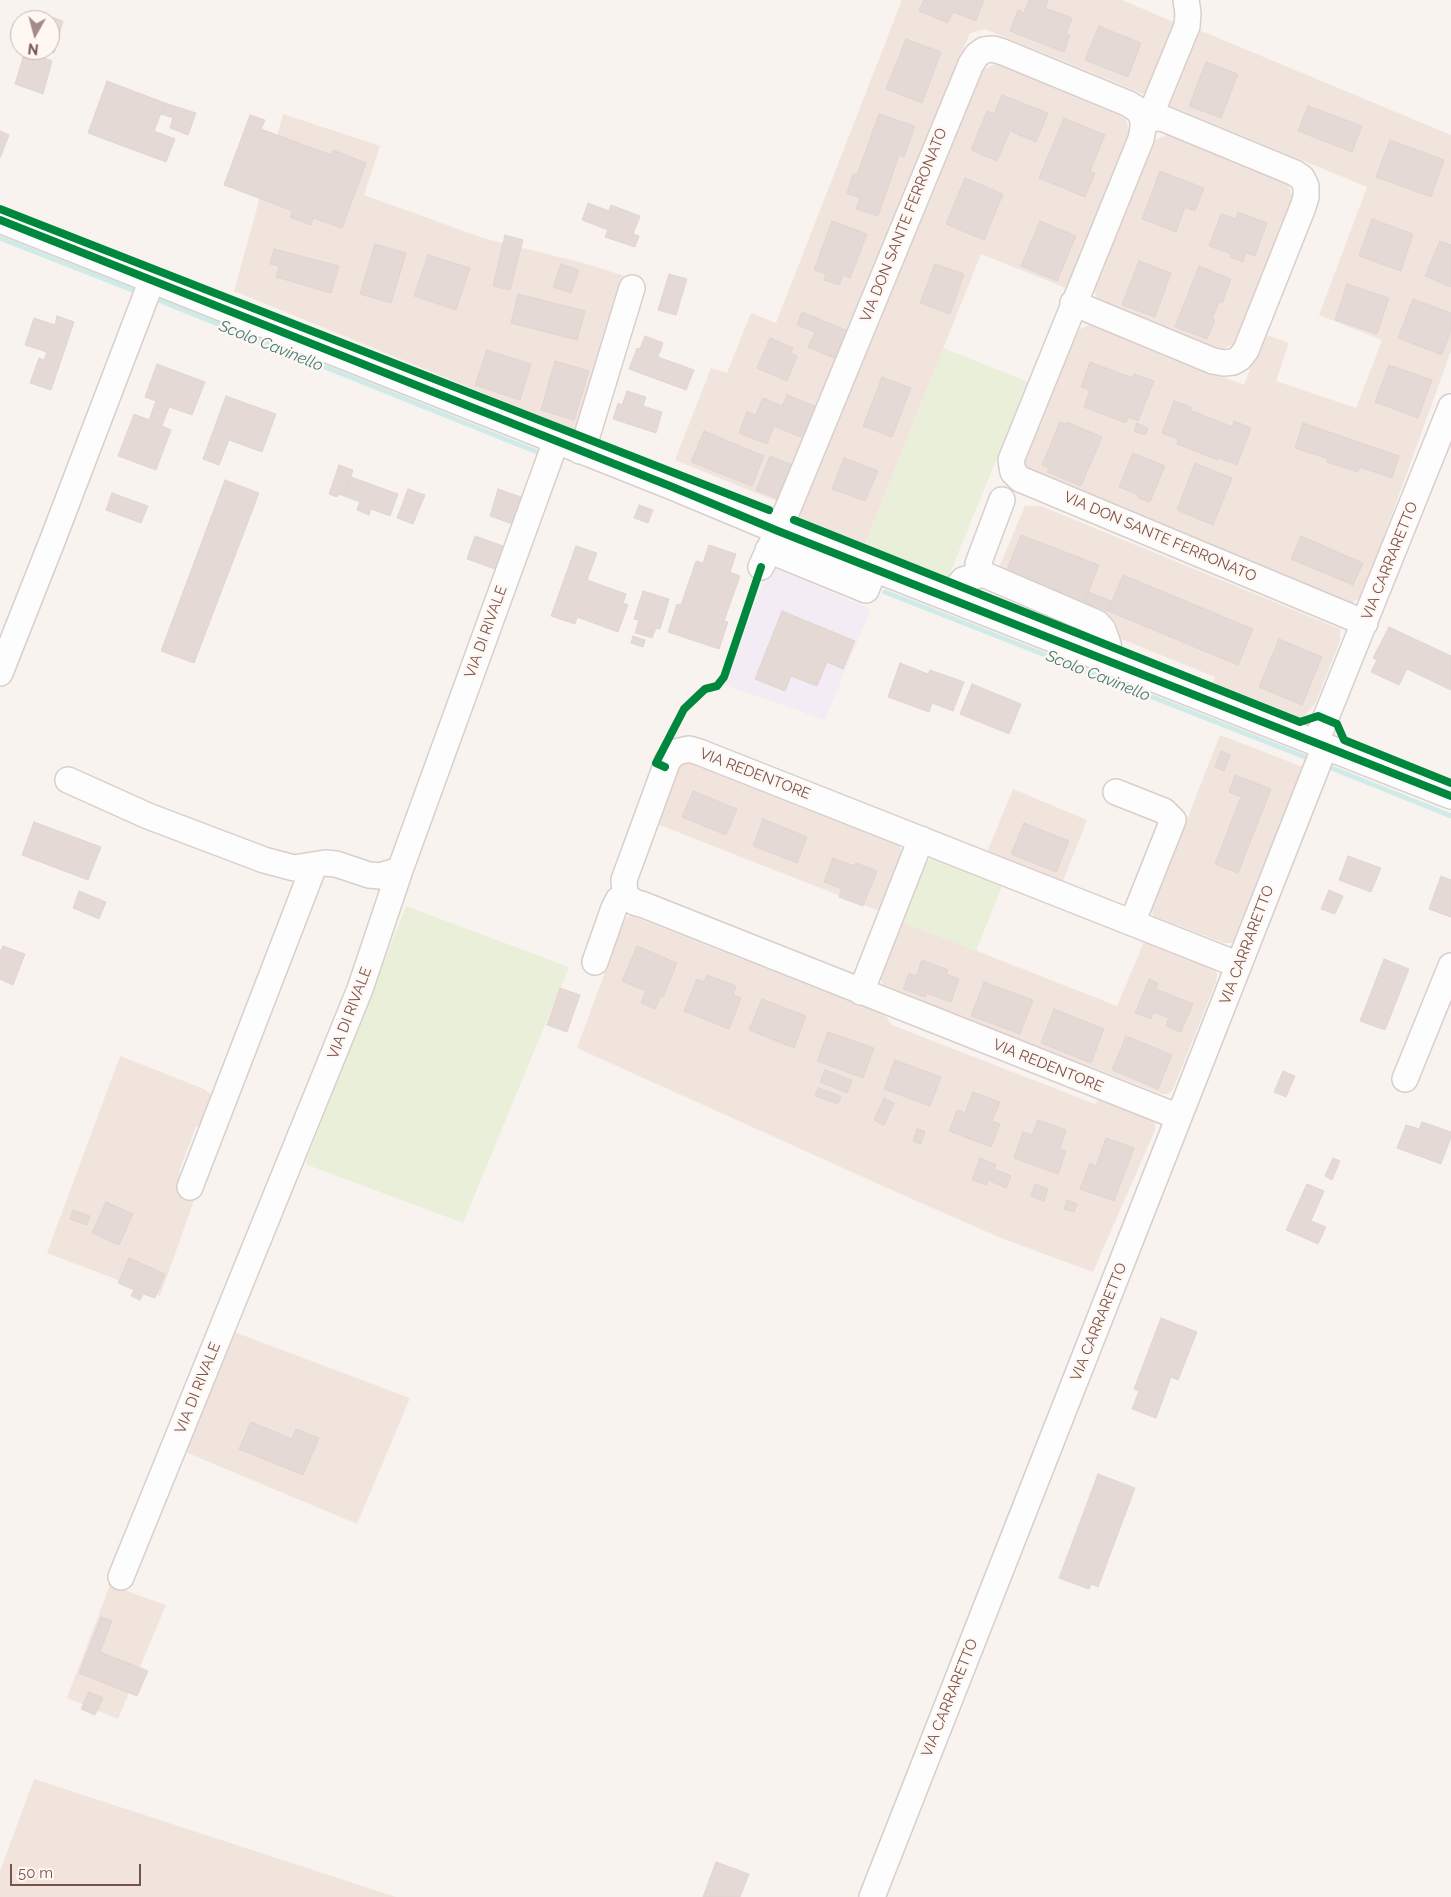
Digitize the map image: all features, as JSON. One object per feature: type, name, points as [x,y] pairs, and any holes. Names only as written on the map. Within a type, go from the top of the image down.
[{"type":"street","name":"VIA DON SANTE FERRONATO","points":[[1143,119],[1155,104],[1181,36],[1187,26],[1186,0]]},
{"type":"street","name":"VIA DON SANTE FERRONATO","points":[[769,549],[967,73],[977,55],[984,50],[993,49],[1129,104],[1138,110],[1143,119],[1144,128],[1011,460],[1013,472],[1020,479],[1365,623]]},
{"type":"street","points":[[1073,303],[1213,361],[1233,362],[1240,358],[1246,350],[1303,207],[1306,197],[1306,186],[1302,178],[1295,172],[1162,118],[1143,119]]},
{"type":"street","points":[[0,220],[147,292],[580,451],[769,549],[875,568],[956,592],[1106,660],[1451,796]]},
{"type":"street","points":[[580,451],[586,439],[632,288]]},
{"type":"street","points":[[0,673],[147,292]]},
{"type":"street","name":"VIA CARRARETTO","points":[[872,1897],[1239,965],[1365,623],[1451,407]]},
{"type":"street","name":"VIA DI RIVALE","points":[[121,1577],[360,989],[400,870],[556,441]]},
{"type":"street","points":[[983,574],[978,564],[1002,500]]},
{"type":"street","points":[[956,592],[963,580],[983,574],[1097,623],[1103,630],[1108,644],[1106,660]]},
{"type":"street","name":"VIA REDENTORE","points":[[1179,1117],[634,902],[625,895],[624,880],[665,767],[672,755],[680,750],[699,752],[1239,965]]},
{"type":"street","points":[[68,780],[148,816],[264,860],[294,868],[325,863],[336,864],[369,875],[380,876],[400,870]]},
{"type":"street","points":[[1116,792],[1164,812],[1173,820],[1132,923]]},
{"type":"street","points":[[861,992],[921,839]]},
{"type":"street","points":[[190,1187],[314,866]]},
{"type":"street","name":"VIA REDENTORE","points":[[595,962],[614,908],[618,900],[625,895]]},
{"type":"street","points":[[1405,1079],[1451,966]]},
{"type":"shaded area","points":[[902,0],[1122,0],[1176,23],[1146,95],[985,29],[970,33],[778,502],[675,460],[711,368],[727,373],[751,313],[776,323]]},
{"type":"shaded area","points":[[1199,30],[1451,135],[1451,351],[1362,597],[1349,604],[1028,471],[1021,458],[1076,331],[1089,325],[1244,385],[1264,334],[1289,343],[1276,381],[1356,408],[1382,340],[1319,315],[1367,187],[1168,105]]},
{"type":"shaded area","points":[[996,64],[1125,118],[1130,132],[1066,288],[981,254],[865,544],[803,519],[799,516],[799,511],[980,71]]},
{"type":"shaded area","points":[[283,114],[380,146],[364,195],[483,238],[583,263],[628,277],[581,433],[234,291]]},
{"type":"shaded area","points":[[1167,135],[1288,184],[1293,198],[1234,344],[1220,350],[1099,301],[1092,287],[1152,141]]},
{"type":"shaded area","points":[[1025,506],[1041,506],[1340,629],[1340,641],[1315,704],[1302,718],[1213,683],[1215,677],[1119,638],[1110,618],[997,572]]},
{"type":"shaded area","points":[[769,566],[871,609],[825,720],[725,685]]},
{"type":"shaded area","points":[[1220,735],[1303,767],[1232,943],[1224,943],[1153,916],[1152,909]]},
{"type":"shaded area","points":[[688,762],[899,845],[902,852],[879,911],[657,824],[677,772],[682,764]]},
{"type":"shaded area","points":[[1013,789],[1087,820],[1063,881],[987,852]]},
{"type":"shaded area","points":[[632,916],[885,1015],[892,1025],[1095,1104],[1099,1099],[1154,1121],[1156,1128],[1093,1272],[1001,1238],[577,1048],[624,921],[627,917]]},
{"type":"shaded area","points":[[903,922],[1117,1006],[1144,942],[1216,970],[1216,982],[1173,1089],[1168,1094],[1162,1094],[885,988],[880,978]]},
{"type":"shaded area","points":[[120,1056],[204,1089],[217,1099],[207,1123],[196,1127],[179,1171],[196,1195],[160,1296],[47,1253]]},
{"type":"shaded area","points":[[229,1330],[410,1398],[357,1524],[183,1451]]},
{"type":"shaded area","points":[[110,1585],[166,1605],[118,1719],[67,1698]]},
{"type":"shaded area","points":[[34,1779],[396,1897],[0,1897],[0,1871]]},
{"type":"green space","points":[[943,348],[1028,382],[948,578],[865,544]]},
{"type":"green space","points":[[931,859],[1002,886],[976,951],[903,922],[926,863]]},
{"type":"green space","points":[[406,906],[569,967],[463,1223],[305,1164]]},
{"type":"building","points":[[924,0],[984,0],[976,21],[953,12],[948,23],[919,11]]},
{"type":"building","points":[[1029,0],[1048,0],[1045,8],[1072,18],[1066,34],[1070,35],[1064,52],[1010,31],[1018,10],[1024,13]]},
{"type":"building","points":[[60,20],[63,21],[60,32]]},
{"type":"building","points":[[1099,26],[1141,43],[1128,77],[1085,60]]},
{"type":"building","points":[[906,39],[941,52],[922,103],[886,89]]},
{"type":"building","points":[[22,60],[52,61],[43,94],[15,84]]},
{"type":"building","points":[[1206,62],[1238,74],[1221,118],[1189,106]]},
{"type":"building","points":[[107,81],[165,103],[154,131],[175,139],[166,162],[88,133]]},
{"type":"building","points":[[1002,95],[1048,113],[1036,142],[1010,131],[997,161],[971,150],[987,111],[994,114]]},
{"type":"building","points":[[165,103],[196,113],[188,135],[170,128],[173,118],[161,114]]},
{"type":"building","points":[[1308,106],[1362,126],[1352,152],[1298,131]]},
{"type":"building","points":[[879,114],[915,126],[904,157],[899,155],[878,216],[856,209],[860,198],[847,193],[853,174],[857,175]]},
{"type":"building","points":[[250,115],[265,120],[261,129],[331,155],[333,150],[366,163],[342,228],[313,218],[311,225],[290,217],[293,211],[224,185]]},
{"type":"building","points":[[1064,118],[1105,135],[1090,171],[1095,173],[1085,197],[1039,178]]},
{"type":"building","points":[[0,131],[9,135],[0,158]]},
{"type":"building","points":[[1390,140],[1444,160],[1431,197],[1376,177]]},
{"type":"building","points":[[1160,171],[1204,188],[1195,211],[1185,207],[1176,232],[1142,219]]},
{"type":"building","points":[[965,178],[1003,194],[984,240],[946,224]]},
{"type":"building","points":[[588,203],[609,211],[611,205],[640,216],[633,234],[639,236],[635,247],[605,237],[608,230],[582,220]]},
{"type":"building","points":[[1238,212],[1267,223],[1255,256],[1246,253],[1243,262],[1230,257],[1231,254],[1209,246],[1221,214],[1236,219]]},
{"type":"building","points":[[1372,219],[1413,234],[1401,271],[1359,256]]},
{"type":"building","points":[[832,221],[867,234],[850,278],[843,275],[839,285],[824,280],[826,274],[814,270]]},
{"type":"building","points":[[1040,221],[1076,236],[1057,281],[1021,266]]},
{"type":"building","points":[[505,235],[523,240],[510,290],[493,286]]},
{"type":"building","points":[[1440,241],[1451,245],[1451,287],[1425,276]]},
{"type":"building","points":[[375,244],[406,253],[391,303],[360,294]]},
{"type":"building","points":[[274,249],[339,266],[331,293],[276,277],[279,266],[270,264]]},
{"type":"building","points":[[428,255],[470,268],[456,310],[414,296]]},
{"type":"building","points":[[1139,261],[1171,273],[1155,317],[1122,305]]},
{"type":"building","points":[[561,264],[579,270],[571,293],[553,287]]},
{"type":"building","points":[[935,264],[964,274],[950,314],[920,303]]},
{"type":"building","points":[[1199,266],[1231,279],[1222,303],[1219,302],[1212,319],[1215,320],[1207,339],[1175,327]]},
{"type":"building","points":[[669,274],[687,279],[676,315],[658,310]]},
{"type":"building","points":[[1347,284],[1389,298],[1377,334],[1335,320]]},
{"type":"building","points":[[518,294],[585,311],[577,340],[511,323]]},
{"type":"building","points":[[1413,299],[1451,313],[1451,330],[1442,355],[1398,338]]},
{"type":"building","points":[[802,312],[848,331],[836,359],[808,347],[815,332],[797,325]]},
{"type":"building","points":[[57,316],[74,322],[51,390],[30,383],[39,358],[44,360],[47,352],[25,345],[34,318],[55,325]]},
{"type":"building","points":[[645,336],[663,343],[658,357],[694,370],[686,390],[629,369],[637,348],[640,349]]},
{"type":"building","points":[[770,338],[793,348],[791,353],[797,356],[787,381],[757,368]]},
{"type":"building","points":[[487,350],[531,364],[520,400],[475,385]]},
{"type":"building","points":[[555,361],[589,371],[574,420],[541,410]]},
{"type":"building","points":[[1090,362],[1133,378],[1134,374],[1154,381],[1138,421],[1128,417],[1126,423],[1084,407],[1090,390],[1081,387]]},
{"type":"building","points":[[157,364],[205,382],[192,415],[169,407],[162,426],[171,430],[156,470],[118,456],[134,414],[149,420],[156,401],[145,397]]},
{"type":"building","points":[[1389,365],[1432,380],[1418,418],[1375,402]]},
{"type":"building","points":[[882,377],[911,388],[892,437],[863,426]]},
{"type":"building","points":[[627,391],[646,397],[643,406],[662,412],[656,433],[613,419],[618,403],[622,405]]},
{"type":"building","points":[[787,395],[819,408],[806,439],[774,426],[767,444],[739,433],[747,412],[756,415],[763,398],[782,406]]},
{"type":"building","points":[[226,396],[276,414],[262,452],[229,440],[219,465],[203,459]]},
{"type":"building","points":[[1174,401],[1191,407],[1190,410],[1233,427],[1234,421],[1251,428],[1237,465],[1219,458],[1218,460],[1177,444],[1178,439],[1162,433]]},
{"type":"building","points":[[1060,422],[1066,424],[1067,422],[1102,437],[1081,486],[1047,472],[1049,468],[1042,465]]},
{"type":"building","points":[[1137,423],[1148,428],[1145,435],[1134,431]]},
{"type":"building","points":[[1303,423],[1399,456],[1392,478],[1360,467],[1358,472],[1327,462],[1328,459],[1295,448]]},
{"type":"building","points":[[704,431],[764,456],[752,486],[691,462]]},
{"type":"building","points":[[1133,453],[1165,466],[1150,502],[1138,498],[1139,495],[1119,487]]},
{"type":"building","points":[[770,456],[797,467],[783,501],[756,490]]},
{"type":"building","points":[[844,458],[878,471],[865,501],[832,489]]},
{"type":"building","points":[[1195,463],[1232,478],[1213,525],[1177,510]]},
{"type":"building","points":[[339,465],[353,470],[344,496],[339,494],[337,497],[329,494]]},
{"type":"building","points":[[351,477],[398,494],[390,516],[371,509],[369,515],[357,510],[360,502],[344,496]]},
{"type":"building","points":[[225,480],[259,493],[194,663],[161,651]]},
{"type":"building","points":[[408,489],[425,495],[413,524],[397,518]]},
{"type":"building","points":[[498,489],[524,498],[515,525],[490,516]]},
{"type":"building","points":[[112,493],[148,506],[141,523],[106,510]]},
{"type":"building","points":[[639,505],[653,510],[648,523],[634,518]]},
{"type":"building","points":[[1021,535],[1099,565],[1083,605],[1005,575]]},
{"type":"building","points":[[475,536],[506,547],[498,570],[467,559]]},
{"type":"building","points":[[1301,536],[1363,563],[1353,585],[1291,559]]},
{"type":"building","points":[[709,545],[736,554],[730,572],[740,576],[724,621],[728,622],[719,649],[668,632],[677,604],[681,605],[696,561],[703,563]]},
{"type":"building","points":[[576,546],[597,553],[587,580],[626,594],[623,603],[628,605],[618,632],[577,617],[575,624],[551,616]]},
{"type":"building","points":[[1123,575],[1253,629],[1238,665],[1108,611]]},
{"type":"building","points":[[643,591],[669,599],[660,629],[656,628],[652,638],[635,633],[639,620],[634,619]]},
{"type":"building","points":[[1088,592],[1112,601],[1108,611],[1084,602]]},
{"type":"building","points":[[782,611],[855,641],[843,669],[827,662],[817,686],[791,676],[785,691],[755,679]]},
{"type":"building","points":[[1389,627],[1451,656],[1451,690],[1407,669],[1399,685],[1371,672],[1377,660],[1373,658]]},
{"type":"building","points":[[633,636],[645,640],[643,647],[631,643]]},
{"type":"building","points":[[1279,639],[1322,657],[1302,705],[1259,687]]},
{"type":"building","points":[[900,663],[928,674],[930,670],[964,682],[953,711],[932,703],[929,712],[888,697]]},
{"type":"building","points":[[972,684],[1021,704],[1009,734],[960,714]]},
{"type":"building","points":[[1221,751],[1230,755],[1224,771],[1215,767]]},
{"type":"building","points":[[1235,775],[1271,789],[1238,873],[1215,864],[1241,797],[1229,792]]},
{"type":"building","points":[[693,791],[737,809],[726,835],[682,817]]},
{"type":"building","points":[[763,819],[807,837],[797,863],[753,846]]},
{"type":"building","points":[[34,822],[101,847],[88,880],[22,855]]},
{"type":"building","points":[[1024,823],[1069,841],[1056,872],[1011,854]]},
{"type":"building","points":[[1348,856],[1381,868],[1371,892],[1339,880]]},
{"type":"building","points":[[833,858],[854,866],[856,863],[877,871],[863,906],[839,897],[842,889],[824,882]]},
{"type":"building","points":[[1441,876],[1451,880],[1451,917],[1429,909]]},
{"type":"building","points":[[1329,890],[1343,896],[1335,914],[1321,909]]},
{"type":"building","points":[[79,891],[106,902],[99,919],[73,908]]},
{"type":"building","points":[[3,946],[25,954],[13,985],[0,979],[0,952]]},
{"type":"building","points":[[637,946],[677,963],[663,997],[661,996],[655,1009],[641,1003],[646,991],[622,981]]},
{"type":"building","points":[[1384,959],[1409,969],[1385,1030],[1360,1021]]},
{"type":"building","points":[[922,960],[948,970],[946,974],[959,979],[951,1002],[927,993],[925,997],[903,989],[909,973],[916,976]]},
{"type":"building","points":[[707,975],[736,986],[733,995],[741,998],[729,1029],[684,1011],[697,979],[704,982]]},
{"type":"building","points":[[1149,979],[1158,983],[1156,989],[1193,1004],[1181,1032],[1166,1026],[1169,1018],[1154,1012],[1151,1019],[1135,1013]]},
{"type":"building","points":[[984,982],[1033,1000],[1020,1034],[971,1016]]},
{"type":"building","points":[[560,988],[580,995],[567,1032],[547,1025]]},
{"type":"building","points":[[762,999],[806,1016],[794,1048],[749,1030]]},
{"type":"building","points":[[1054,1009],[1104,1029],[1091,1063],[1041,1043]]},
{"type":"building","points":[[828,1032],[874,1048],[863,1078],[817,1061]]},
{"type":"building","points":[[1126,1036],[1172,1055],[1158,1089],[1112,1070]]},
{"type":"building","points":[[895,1060],[941,1077],[930,1106],[884,1089]]},
{"type":"building","points":[[825,1070],[852,1080],[847,1093],[820,1082]]},
{"type":"building","points":[[1283,1071],[1295,1076],[1286,1097],[1274,1092]]},
{"type":"building","points":[[818,1088],[841,1096],[838,1104],[815,1096]]},
{"type":"building","points":[[973,1092],[1000,1102],[992,1121],[1000,1124],[991,1147],[949,1131],[957,1110],[965,1113]]},
{"type":"building","points":[[884,1098],[894,1103],[884,1125],[874,1120]]},
{"type":"building","points":[[1038,1120],[1066,1130],[1060,1149],[1066,1151],[1058,1174],[1014,1158],[1023,1132],[1032,1135]]},
{"type":"building","points":[[1422,1122],[1451,1132],[1441,1164],[1397,1148],[1406,1125],[1419,1129]]},
{"type":"building","points":[[917,1129],[925,1131],[921,1144],[913,1141]]},
{"type":"building","points":[[1106,1138],[1134,1148],[1114,1201],[1080,1189],[1090,1163],[1096,1166]]},
{"type":"building","points":[[980,1158],[996,1165],[994,1169],[1011,1176],[1006,1188],[988,1180],[986,1185],[972,1180]]},
{"type":"building","points":[[1333,1158],[1340,1161],[1332,1180],[1325,1176]]},
{"type":"building","points":[[1035,1184],[1048,1189],[1044,1201],[1031,1196]]},
{"type":"building","points":[[1307,1184],[1324,1191],[1311,1221],[1326,1227],[1318,1244],[1286,1230]]},
{"type":"building","points":[[1067,1200],[1077,1204],[1074,1212],[1064,1209]]},
{"type":"building","points":[[106,1202],[133,1214],[119,1245],[92,1233]]},
{"type":"building","points":[[73,1210],[90,1216],[87,1225],[70,1219]]},
{"type":"building","points":[[129,1258],[165,1274],[155,1298],[143,1294],[140,1300],[131,1296],[134,1290],[118,1283]]},
{"type":"building","points":[[1161,1318],[1197,1332],[1178,1380],[1171,1377],[1156,1418],[1132,1409],[1139,1391],[1134,1389]]},
{"type":"building","points":[[251,1422],[292,1439],[296,1429],[319,1438],[303,1475],[239,1449]]},
{"type":"building","points":[[1098,1474],[1135,1488],[1098,1587],[1091,1584],[1089,1589],[1059,1578]]},
{"type":"building","points":[[101,1617],[112,1621],[100,1652],[148,1671],[137,1696],[79,1673]]},
{"type":"building","points":[[89,1692],[103,1698],[95,1715],[81,1709]]},
{"type":"building","points":[[716,1862],[749,1874],[740,1897],[703,1897]]},
{"type":"waterway","name":"Scolo Cavinello","points":[[0,238],[140,293]]},
{"type":"waterway","name":"Scolo Cavinello","points":[[153,298],[542,454]]},
{"type":"waterway","name":"Scolo Cavinello","points":[[885,592],[1310,759]]},
{"type":"waterway","name":"Scolo Cavinello","points":[[1329,767],[1451,816]]},
{"type":"cycle path","points":[[0,209],[769,510]]},
{"type":"cycle path","points":[[0,220],[670,486],[778,531],[1451,796]]},
{"type":"cycle path","points":[[794,520],[1300,722],[1318,716],[1337,724],[1344,740],[1451,783]]},
{"type":"cycle path","points":[[665,767],[656,763],[684,709],[705,689],[717,686],[724,677],[761,567]]}]
